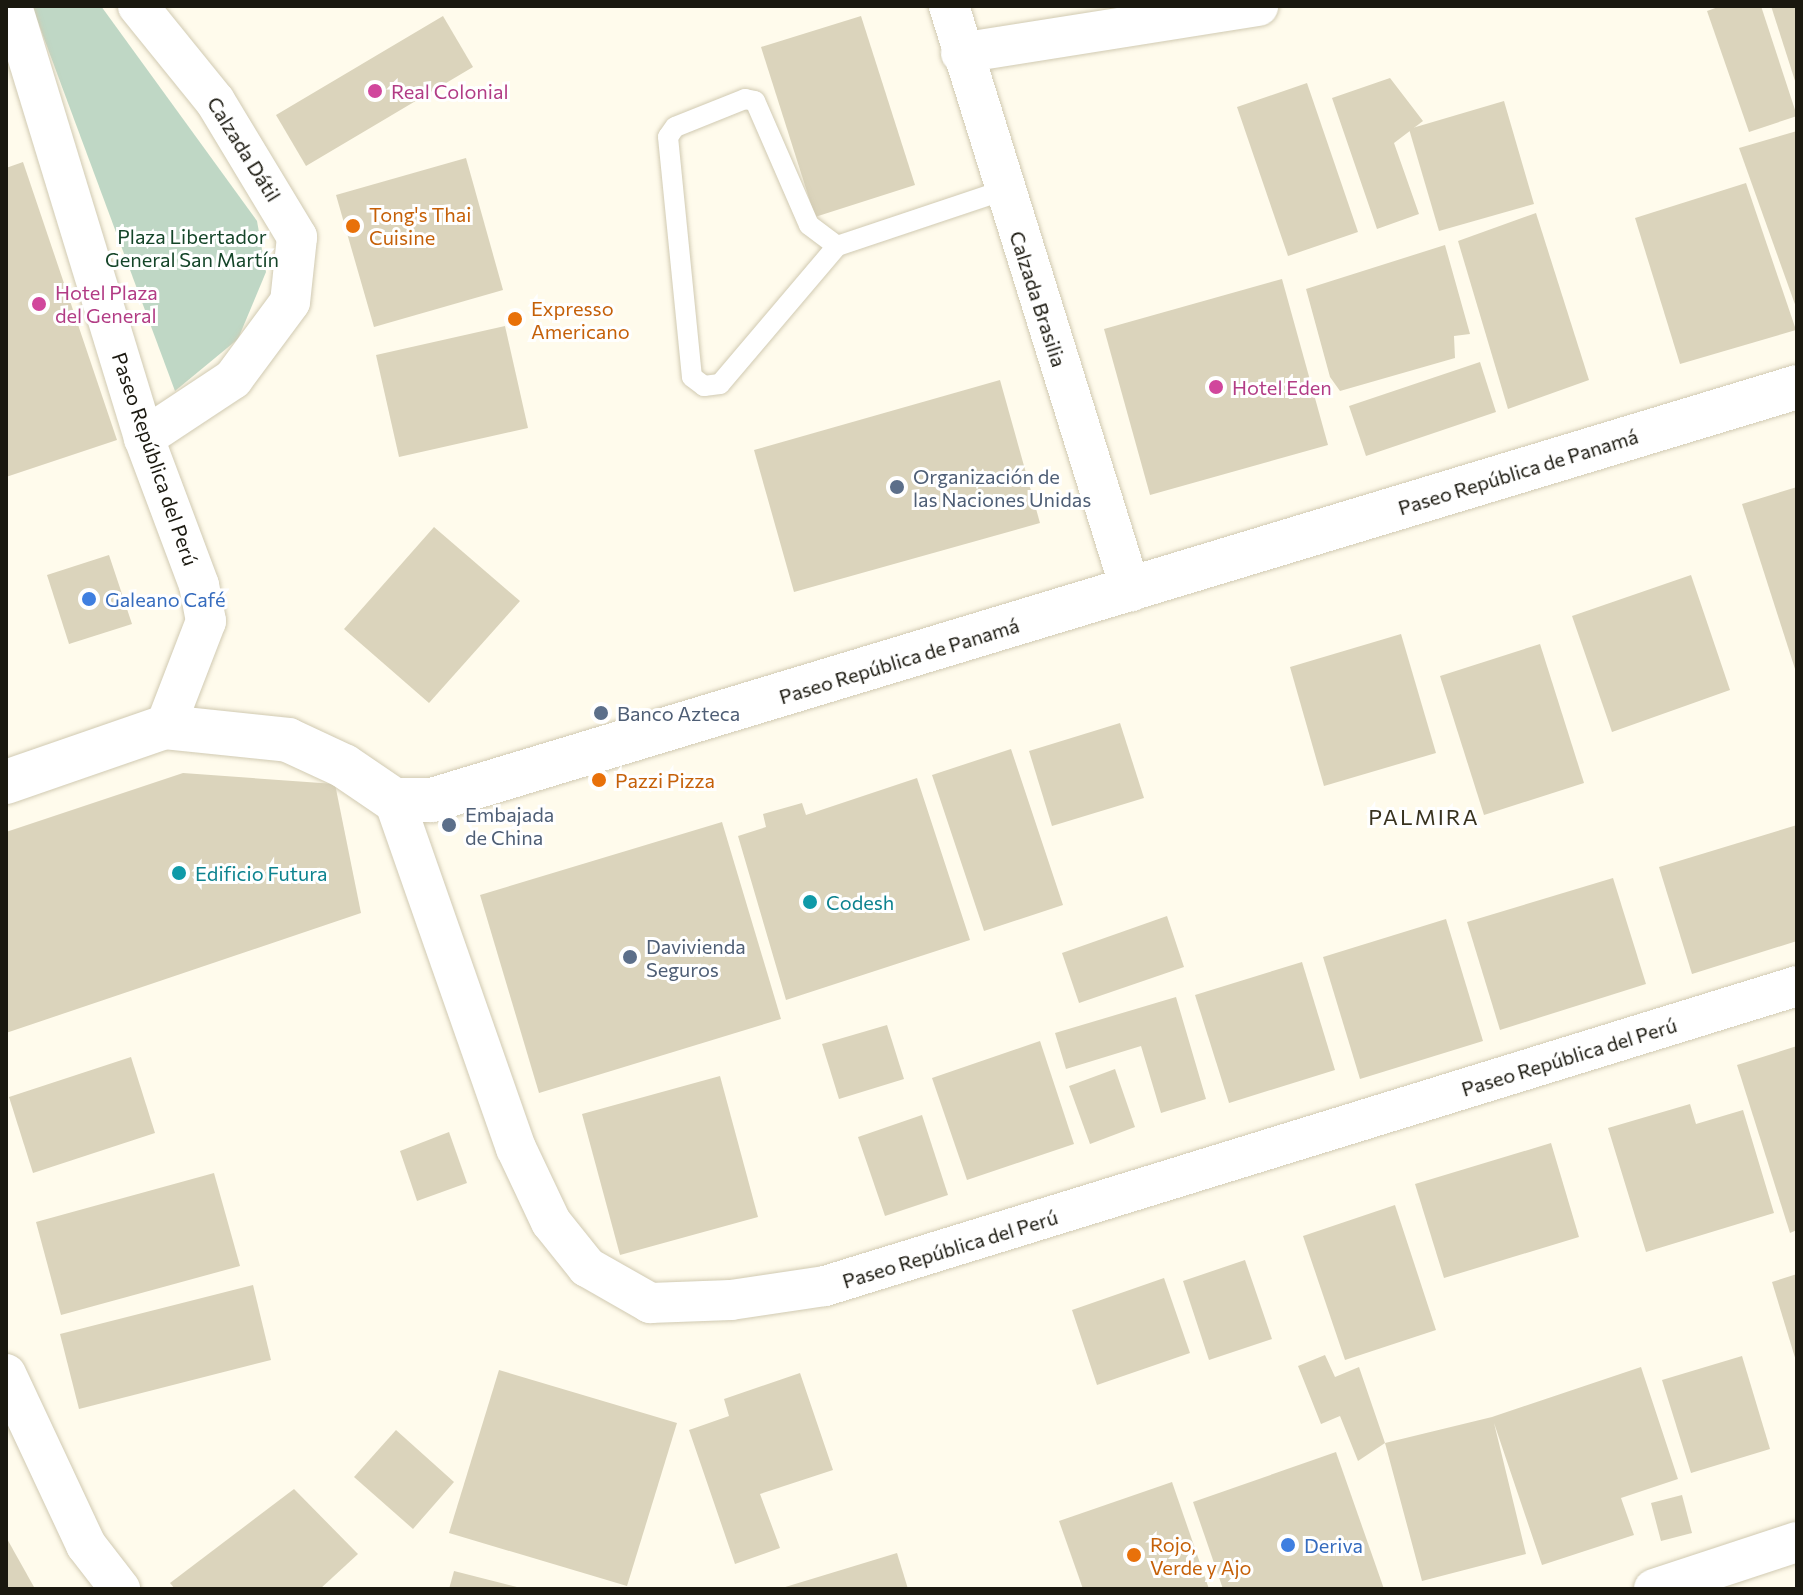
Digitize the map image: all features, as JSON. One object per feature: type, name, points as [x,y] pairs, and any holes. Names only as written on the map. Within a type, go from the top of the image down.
[{"type":"street","name":"Paseo República del Perú","points":[[12,6],[144,438],[199,585],[206,621],[165,727]]},
{"type":"street","name":"Calzada Dátil","points":[[138,6],[215,101],[297,237],[290,302],[233,379],[144,438]]},
{"type":"street","name":"Calzada Brasilia","points":[[949,6],[961,53],[1131,591]]},
{"type":"street","points":[[961,53],[1258,6]]},
{"type":"street","name":"Paseo República de Panamá","points":[[394,800],[432,800],[489,786],[1797,387]]},
{"type":"street","points":[[6,782],[165,727],[288,740],[344,766],[394,800]]},
{"type":"street","name":"Paseo República del Perú","points":[[394,800],[516,1148],[551,1222],[587,1267],[650,1303],[731,1300],[825,1286],[1797,986]]},
{"type":"street","points":[[6,1374],[86,1545],[120,1589]]},
{"type":"street","points":[[1654,1589],[1797,1542]]},
{"type":"lane","points":[[837,246],[809,225],[755,101],[745,99],[675,127],[668,137],[692,377],[704,386],[720,384],[837,246],[1004,190]]},
{"type":"green space","name":"Plaza Libertador General San Martín","points":[[32,6],[101,6],[257,221],[266,272],[238,339],[175,391]]},
{"type":"building","points":[[1721,6],[1761,6],[1797,116],[1749,132],[1707,11]]},
{"type":"building","points":[[1771,6],[1797,6],[1797,84],[1796,84]]},
{"type":"building","name":"Real Colonial","points":[[443,16],[473,67],[306,166],[276,115]]},
{"type":"building","points":[[861,16],[915,185],[815,217],[761,47]]},
{"type":"building","points":[[1390,78],[1423,121],[1394,143],[1419,214],[1377,229],[1332,98]]},
{"type":"building","points":[[1307,83],[1358,232],[1288,256],[1237,107]]},
{"type":"building","points":[[1504,101],[1534,204],[1439,231],[1409,129]]},
{"type":"building","points":[[1797,131],[1797,310],[1739,148]]},
{"type":"building","points":[[466,158],[503,290],[374,327],[336,195]]},
{"type":"building","name":"Hotel Plaza del General","points":[[23,162],[117,440],[6,477],[6,168]]},
{"type":"building","points":[[1746,183],[1796,330],[1680,364],[1635,218]]},
{"type":"building","points":[[1536,213],[1589,380],[1508,409],[1458,241]]},
{"type":"building","points":[[1445,245],[1470,334],[1454,336],[1455,358],[1340,391],[1330,377],[1306,289]]},
{"type":"building","name":"Hotel Eden","points":[[1282,279],[1328,445],[1150,495],[1104,329]]},
{"type":"building","points":[[505,326],[528,428],[399,457],[376,355]]},
{"type":"building","points":[[1480,362],[1496,412],[1366,456],[1349,406]]},
{"type":"building","name":"Organización de las Naciones Unidas","points":[[1000,380],[1040,523],[794,592],[754,450]]},
{"type":"building","points":[[1797,487],[1797,672],[1796,672],[1742,504]]},
{"type":"building","points":[[434,527],[520,601],[429,703],[344,629]]},
{"type":"building","name":"Galeano Café","points":[[109,555],[132,624],[69,644],[47,575]]},
{"type":"building","points":[[1691,575],[1730,690],[1612,732],[1572,616]]},
{"type":"building","points":[[1401,634],[1436,753],[1324,786],[1290,667]]},
{"type":"building","points":[[1540,644],[1584,783],[1484,815],[1440,676]]},
{"type":"building","points":[[1120,723],[1144,798],[1052,826],[1029,751]]},
{"type":"building","points":[[1011,749],[1063,905],[984,931],[932,775]]},
{"type":"building","name":"Edificio Futura","points":[[183,773],[335,784],[361,913],[6,1033],[6,832]]},
{"type":"building","points":[[917,778],[970,940],[786,1000],[738,836],[766,827],[763,814],[802,803],[806,815]]},
{"type":"building","name":"Davivienda Seguros","points":[[722,822],[781,1019],[539,1093],[480,895]]},
{"type":"building","points":[[1797,825],[1797,941],[1692,974],[1659,867]]},
{"type":"building","points":[[1613,878],[1646,984],[1500,1030],[1467,922]]},
{"type":"building","points":[[1167,916],[1184,967],[1079,1003],[1062,953]]},
{"type":"building","points":[[1446,919],[1483,1041],[1360,1079],[1323,957]]},
{"type":"building","points":[[1302,962],[1335,1070],[1229,1103],[1195,995]]},
{"type":"building","points":[[1176,997],[1206,1099],[1161,1113],[1141,1046],[1066,1069],[1055,1033]]},
{"type":"building","points":[[887,1025],[904,1079],[839,1099],[822,1044]]},
{"type":"building","points":[[1040,1041],[1074,1144],[967,1180],[932,1078]]},
{"type":"building","points":[[1797,1046],[1797,1230],[1790,1233],[1737,1065]]},
{"type":"building","points":[[131,1057],[155,1133],[33,1173],[9,1097]]},
{"type":"building","points":[[1115,1069],[1135,1127],[1090,1144],[1069,1086]]},
{"type":"building","points":[[720,1076],[758,1217],[620,1255],[582,1114]]},
{"type":"building","points":[[1690,1104],[1696,1124],[1743,1110],[1774,1213],[1646,1252],[1608,1128]]},
{"type":"building","points":[[922,1115],[948,1195],[885,1216],[858,1137]]},
{"type":"building","points":[[449,1132],[467,1183],[417,1201],[400,1151]]},
{"type":"building","points":[[1551,1143],[1579,1237],[1444,1278],[1415,1184]]},
{"type":"building","points":[[214,1173],[240,1266],[61,1315],[36,1222]]},
{"type":"building","points":[[1395,1205],[1436,1330],[1345,1360],[1303,1236]]},
{"type":"building","points":[[1245,1260],[1272,1339],[1209,1360],[1183,1281]]},
{"type":"building","points":[[1797,1274],[1797,1361],[1796,1361],[1772,1282]]},
{"type":"building","points":[[1164,1278],[1190,1353],[1097,1385],[1072,1310]]},
{"type":"building","points":[[253,1285],[271,1360],[79,1409],[60,1334]]},
{"type":"building","points":[[1325,1355],[1335,1377],[1359,1367],[1385,1443],[1358,1461],[1340,1416],[1321,1424],[1298,1366]]},
{"type":"building","points":[[1742,1356],[1770,1449],[1691,1473],[1662,1380]]},
{"type":"building","points":[[1641,1367],[1678,1479],[1621,1498],[1634,1535],[1542,1565],[1494,1423],[1526,1554],[1422,1581],[1385,1443],[1492,1417]]},
{"type":"building","points":[[499,1370],[677,1423],[627,1586],[449,1533]]},
{"type":"building","points":[[800,1373],[833,1470],[760,1494],[780,1548],[735,1564],[689,1430],[729,1416],[724,1399]]},
{"type":"building","points":[[396,1430],[454,1482],[413,1529],[354,1477]]},
{"type":"building","name":"Deriva","points":[[1336,1452],[1384,1589],[1223,1589],[1193,1502]]},
{"type":"building","name":"Rojo, Verde y Ajo","points":[[1172,1482],[1209,1589],[1083,1589],[1059,1521]]},
{"type":"building","points":[[294,1489],[358,1554],[320,1589],[175,1589],[170,1583]]},
{"type":"building","points":[[1682,1495],[1692,1533],[1661,1541],[1651,1503]]},
{"type":"building","points":[[6,1537],[34,1587],[31,1589],[6,1589]]},
{"type":"building","points":[[897,1553],[908,1589],[782,1589],[782,1588]]},
{"type":"building","points":[[454,1571],[521,1588],[521,1589],[449,1589]]},
{"type":"place","name":"Real Colonial","points":[[375,91]]},
{"type":"place","name":"Tong's Thai Cuisine","points":[[353,226]]},
{"type":"place","name":"Hotel Plaza del General","points":[[39,304]]},
{"type":"place","name":"Expresso Americano","points":[[515,319]]},
{"type":"place","name":"Hotel Eden","points":[[1216,387]]},
{"type":"place","name":"Organización de las Naciones Unidas","points":[[897,487]]},
{"type":"place","name":"Galeano Café","points":[[89,599]]},
{"type":"place","name":"Banco Azteca","points":[[601,713]]},
{"type":"place","name":"Pazzi Pizza","points":[[599,780]]},
{"type":"place","name":"Embajada de China","points":[[449,825]]},
{"type":"place","name":"Edificio Futura","points":[[179,873]]},
{"type":"place","name":"Codesh","points":[[810,902]]},
{"type":"place","name":"Davivienda Seguros","points":[[630,957]]},
{"type":"place","name":"Deriva","points":[[1288,1545]]},
{"type":"place","name":"Rojo, Verde y Ajo","points":[[1134,1555]]},
{"type":"district","name":"PALMIRA","points":[[1424,817]]}]
